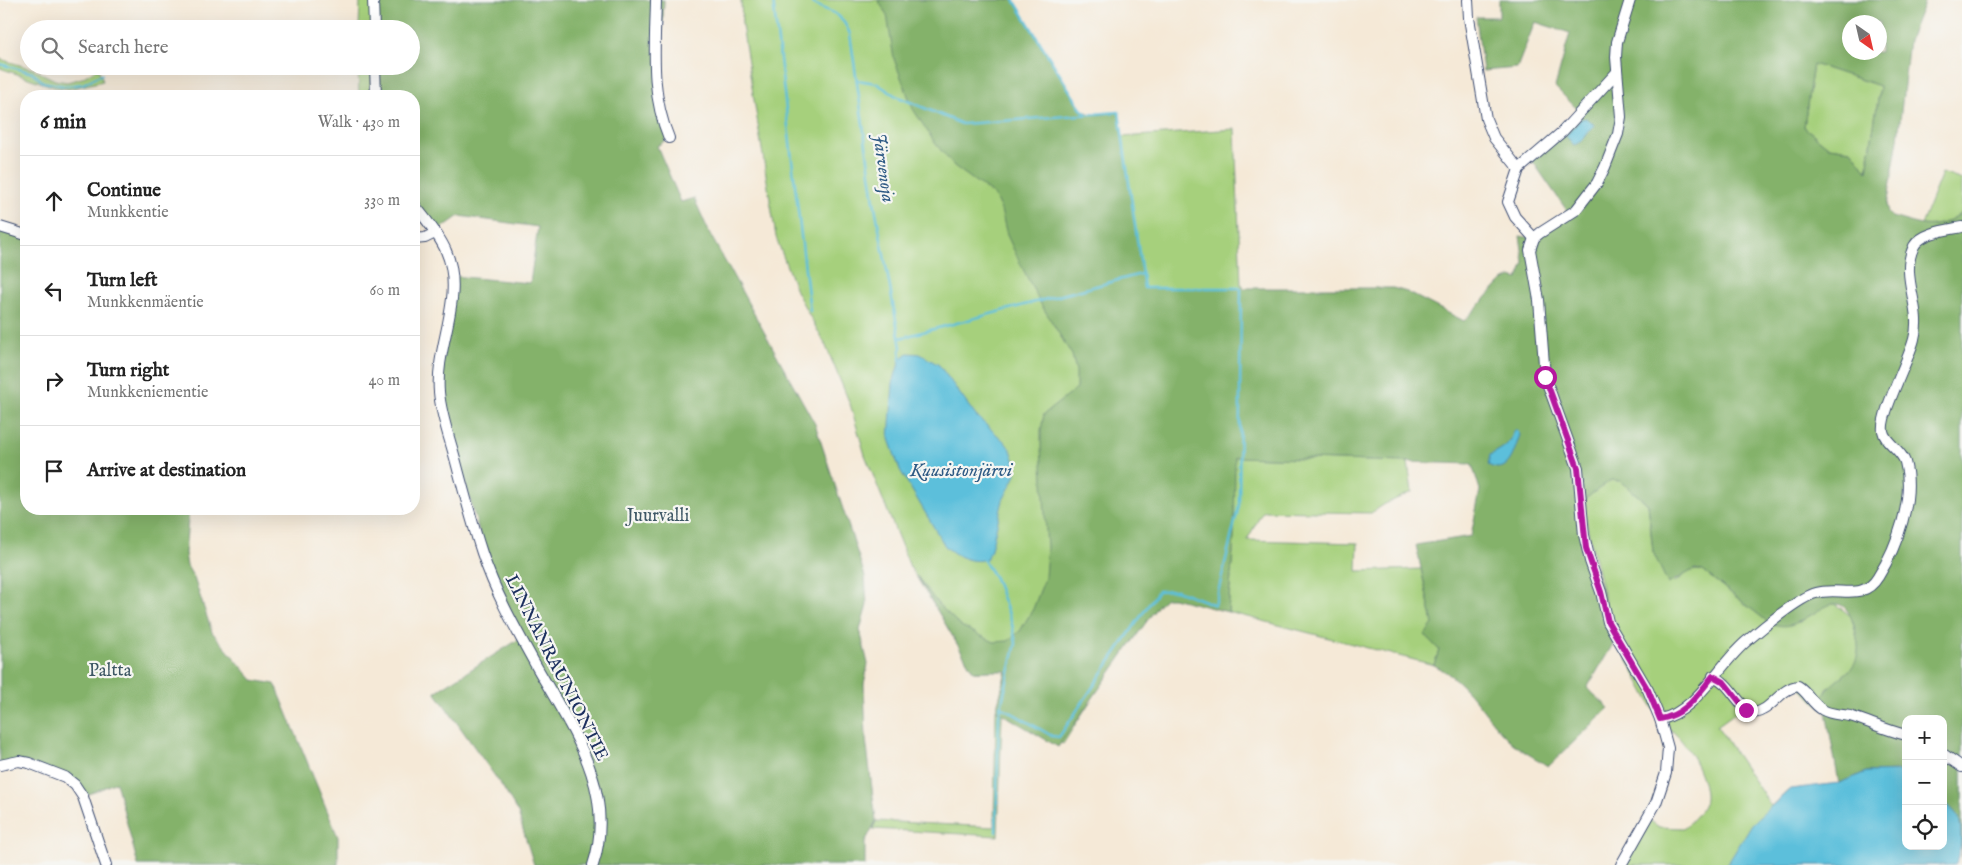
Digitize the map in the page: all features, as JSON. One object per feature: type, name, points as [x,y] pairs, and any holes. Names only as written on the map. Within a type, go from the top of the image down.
[{"type":"street","points":[[374,0],[374,20]]},
{"type":"street","points":[[656,0],[655,82],[662,120],[669,138]]},
{"type":"street","points":[[1468,0],[1469,18],[1486,119],[1494,138],[1519,169]]},
{"type":"street","points":[[1621,865],[1652,811],[1666,773],[1668,748],[1660,719],[1648,690],[1608,622],[1601,592],[1586,548],[1578,468],[1570,441],[1548,388],[1543,366],[1538,300],[1530,250],[1534,238],[1576,210],[1597,183],[1612,150],[1621,117],[1617,72],[1617,42],[1630,0]]},
{"type":"street","points":[[1534,238],[1515,217],[1508,202],[1519,169],[1562,132],[1617,72]]},
{"type":"street","points":[[375,75],[376,90]]},
{"type":"street","name":"LINNANRAUNIONTIE","points":[[420,212],[446,250],[453,284],[452,301],[440,352],[438,374],[442,410],[492,583],[570,725],[591,768],[596,784],[600,816],[598,849],[593,865]]},
{"type":"street","points":[[0,227],[20,233]]},
{"type":"street","points":[[1660,719],[1670,718],[1684,709],[1749,639],[1799,603],[1815,593],[1852,592],[1867,589],[1873,585],[1887,561],[1903,515],[1907,484],[1901,452],[1885,437],[1883,431],[1889,403],[1915,338],[1916,321],[1908,272],[1909,262],[1915,244],[1926,236],[1962,227]]},
{"type":"street","points":[[420,238],[425,238],[435,233]]},
{"type":"street","points":[[1713,676],[1724,682],[1746,710],[1753,713],[1765,709],[1788,689],[1798,686],[1818,707],[1826,712],[1851,716],[1874,724],[1883,730],[1902,734]]},
{"type":"street","points":[[1947,757],[1962,767]]},
{"type":"street","points":[[0,765],[19,761],[29,763],[65,777],[75,785],[83,797],[106,865]]},
{"type":"green space","points":[[360,0],[373,0],[374,20],[359,20]]},
{"type":"green space","name":"Juurvalli","points":[[373,0],[664,0],[661,63],[663,85],[655,82],[669,138],[657,146],[681,202],[694,198],[710,234],[815,424],[865,576],[867,605],[860,630],[868,664],[864,684],[866,739],[876,821],[865,842],[865,865],[534,865],[518,813],[502,786],[435,692],[521,638],[498,597],[439,392],[452,276],[530,283],[538,227],[459,216],[435,233],[420,212],[420,90],[376,90],[375,75],[420,75],[420,20],[374,20]]},
{"type":"green space","points":[[741,0],[1012,0],[1081,109],[1094,114],[1119,112],[1122,137],[1235,129],[1241,285],[1243,285],[1243,457],[1408,462],[1412,492],[1385,504],[1371,513],[1263,511],[1247,540],[1358,543],[1357,571],[1421,569],[1439,650],[1434,665],[1228,612],[1233,550],[1163,587],[1063,744],[998,707],[1006,669],[976,672],[910,567],[865,455],[850,404],[825,344],[796,291],[776,237],[742,25]]},
{"type":"green space","points":[[878,0],[1014,0],[1081,109],[1094,114],[1119,112],[1144,288],[1393,288],[1407,292],[1464,321],[1501,282],[1511,277],[1518,279],[1524,263],[1520,236],[1534,238],[1570,215],[1531,159],[1580,112],[1555,87],[1570,33],[1535,22],[1517,68],[1483,71],[1476,17],[1499,17],[1499,0],[1925,0],[1909,40],[1898,139],[1887,206],[1888,213],[1892,217],[1928,226],[1943,223],[1962,213],[1962,857],[1959,818],[1947,804],[1947,715],[1902,715],[1902,771],[1866,772],[1839,783],[1826,712],[1821,707],[1824,695],[1830,687],[1852,668],[1856,660],[1858,648],[1851,616],[1844,607],[1837,604],[1829,605],[1800,621],[1784,626],[1768,622],[1703,571],[1695,569],[1668,584],[1653,552],[1648,504],[1620,481],[1611,480],[1581,502],[1584,535],[1616,639],[1587,688],[1609,708],[1549,766],[1527,754],[1512,742],[1457,680],[1434,665],[1439,650],[1425,635],[1433,624],[1416,545],[1471,536],[1480,490],[1472,464],[1235,457],[1234,539],[1228,612],[1173,598],[1166,598],[1159,604],[1058,747],[996,710],[1007,671],[973,671],[917,576],[938,604],[961,626],[994,642],[1008,641],[1020,631],[1033,609],[1045,578],[1047,548],[1041,448],[1041,430],[1044,414],[1076,389],[1076,371],[1072,355],[1039,301],[1019,261],[1007,235],[1001,210],[994,195],[954,166],[935,143],[913,109],[894,59],[887,15]],"holes":[[[1813,64],[1880,86],[1867,171],[1851,150],[1829,147],[1804,127]]]},
{"type":"green space","points":[[0,59],[20,65],[20,75],[45,75],[55,80],[67,82],[87,75],[101,75],[103,81],[69,89],[54,87],[0,68]]},
{"type":"green space","points":[[1813,64],[1880,86],[1867,171],[1851,150],[1829,147],[1804,127]]},
{"type":"green space","points":[[358,75],[375,75],[376,90],[359,90]]},
{"type":"green space","points":[[1942,173],[1962,180],[1962,213],[1943,223],[1921,225]]},
{"type":"green space","name":"Paltta","points":[[0,231],[20,234],[20,515],[188,515],[185,553],[187,566],[194,578],[212,632],[253,680],[275,684],[338,837],[338,865],[138,865],[116,782],[83,797],[75,785],[29,763],[0,765]]},
{"type":"green space","points":[[1611,480],[1620,481],[1648,504],[1653,552],[1675,582],[1692,571],[1703,571],[1768,622],[1800,622],[1827,604],[1835,604],[1851,616],[1860,648],[1859,658],[1853,667],[1827,689],[1821,707],[1798,686],[1765,709],[1732,692],[1739,710],[1717,726],[1771,806],[1790,789],[1747,865],[1621,865],[1648,819],[1659,827],[1683,828],[1700,811],[1704,804],[1705,795],[1700,772],[1694,760],[1679,737],[1662,725],[1612,631],[1581,501]]},
{"type":"green space","points":[[996,710],[1002,714],[998,836],[873,829],[876,821],[994,827]]},
{"type":"water","points":[[1586,118],[1594,125],[1582,141],[1574,145],[1566,136],[1581,119]]},
{"type":"water","name":"Kuusistonjärvi","points":[[908,353],[920,354],[939,365],[976,416],[1004,441],[1011,450],[1015,462],[1016,475],[1003,500],[990,553],[986,559],[969,560],[954,553],[945,546],[900,470],[889,439],[893,383],[900,360]]},
{"type":"water","points":[[1517,430],[1520,435],[1513,454],[1506,465],[1495,468],[1488,465],[1490,455],[1505,446],[1513,432]]},
{"type":"water","points":[[1902,771],[1902,850],[1947,850],[1947,804],[1958,816],[1960,823],[1960,848],[1955,865],[1727,865],[1752,824],[1790,789],[1839,783],[1866,772]]},
{"type":"waterway","points":[[773,0],[810,311]]},
{"type":"waterway","name":"Järvenoja","points":[[809,0],[815,5],[836,14],[850,34],[874,201],[901,347],[900,360]]},
{"type":"waterway","points":[[1014,0],[1081,109],[1086,113]]},
{"type":"waterway","points":[[0,64],[20,69]]},
{"type":"waterway","points":[[35,75],[43,82],[65,86],[83,84],[100,75]]},
{"type":"waterway","points":[[857,80],[876,83],[896,96],[962,124],[1119,112],[1144,288],[1241,288],[1239,505],[1215,605],[1176,590],[1158,591],[1059,737],[1052,736],[1000,706]]},
{"type":"waterway","points":[[900,338],[1141,274]]},
{"type":"waterway","points":[[983,559],[995,578],[1011,620],[1016,643],[999,715],[996,832]]},
{"type":"route","points":[[1545,377],[1553,402],[1572,446],[1578,468],[1586,548],[1601,592],[1608,622],[1627,658],[1648,690],[1660,719],[1670,718],[1678,714],[1691,703],[1713,676],[1720,678],[1728,686],[1746,710]]}]
